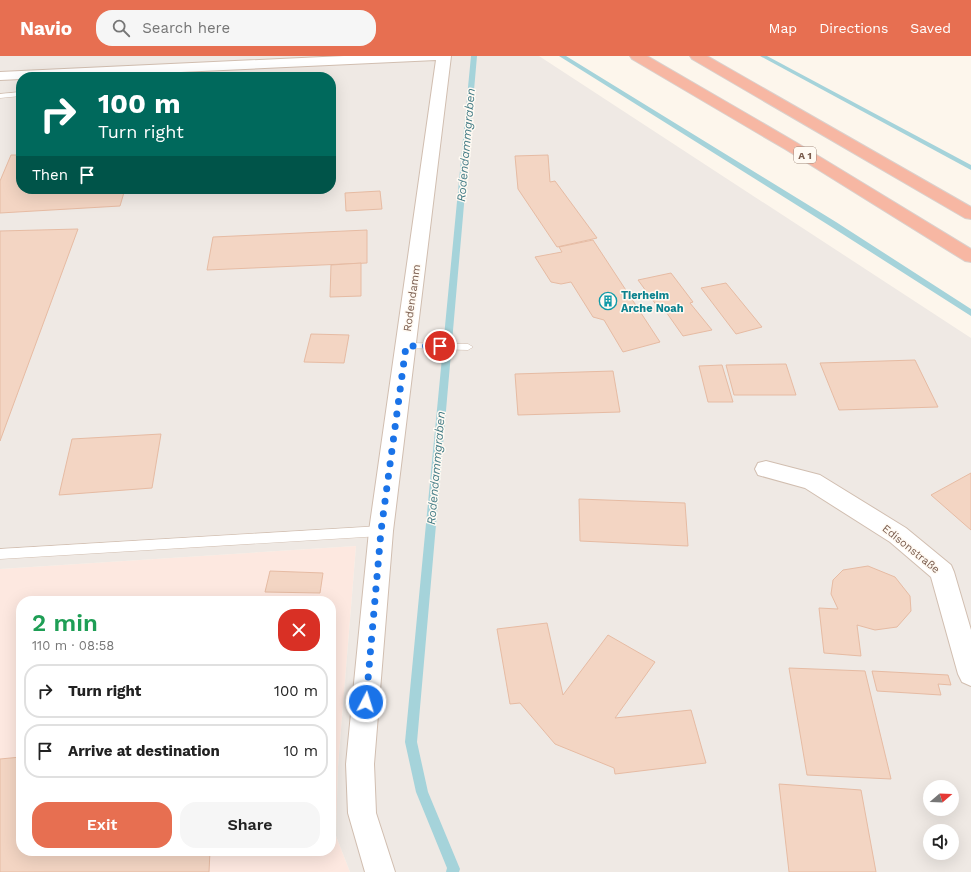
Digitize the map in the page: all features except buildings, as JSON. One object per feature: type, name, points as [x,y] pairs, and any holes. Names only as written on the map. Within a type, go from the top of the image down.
[{"type":"highway","name":"A 1","points":[[637,56],[791,146],[971,257]]},
{"type":"highway","points":[[696,56],[971,214]]},
{"type":"street","points":[[99,72],[331,58],[436,56]]},
{"type":"street","name":"Rodendamm","points":[[380,872],[362,813],[360,764],[381,531],[444,56]]},
{"type":"street","points":[[0,76],[16,76]]},
{"type":"street","name":"Edisonstraße","points":[[766,469],[812,481],[898,535],[942,572],[971,674]]},
{"type":"lane","points":[[0,96],[16,94]]},
{"type":"lane","points":[[406,346],[468,346]]},
{"type":"lane","points":[[0,554],[381,531]]},
{"type":"shaded area","points":[[0,56],[539,56],[971,338],[971,872],[350,872],[336,836],[338,767],[356,546],[0,569]]},
{"type":"shaded area","points":[[356,546],[338,767],[336,836],[350,872],[0,872],[0,569]]},
{"type":"waterway","name":"Rodendammgraben","points":[[452,872],[454,869],[422,792],[411,742],[474,56]]},
{"type":"waterway","points":[[562,56],[833,224],[971,313]]},
{"type":"waterway","points":[[763,56],[971,168]]},
{"type":"place","name":"Tierheim Arche Noah","points":[[608,301]]},
{"type":"route","points":[[366,702],[381,531],[406,346],[440,346]]}]
